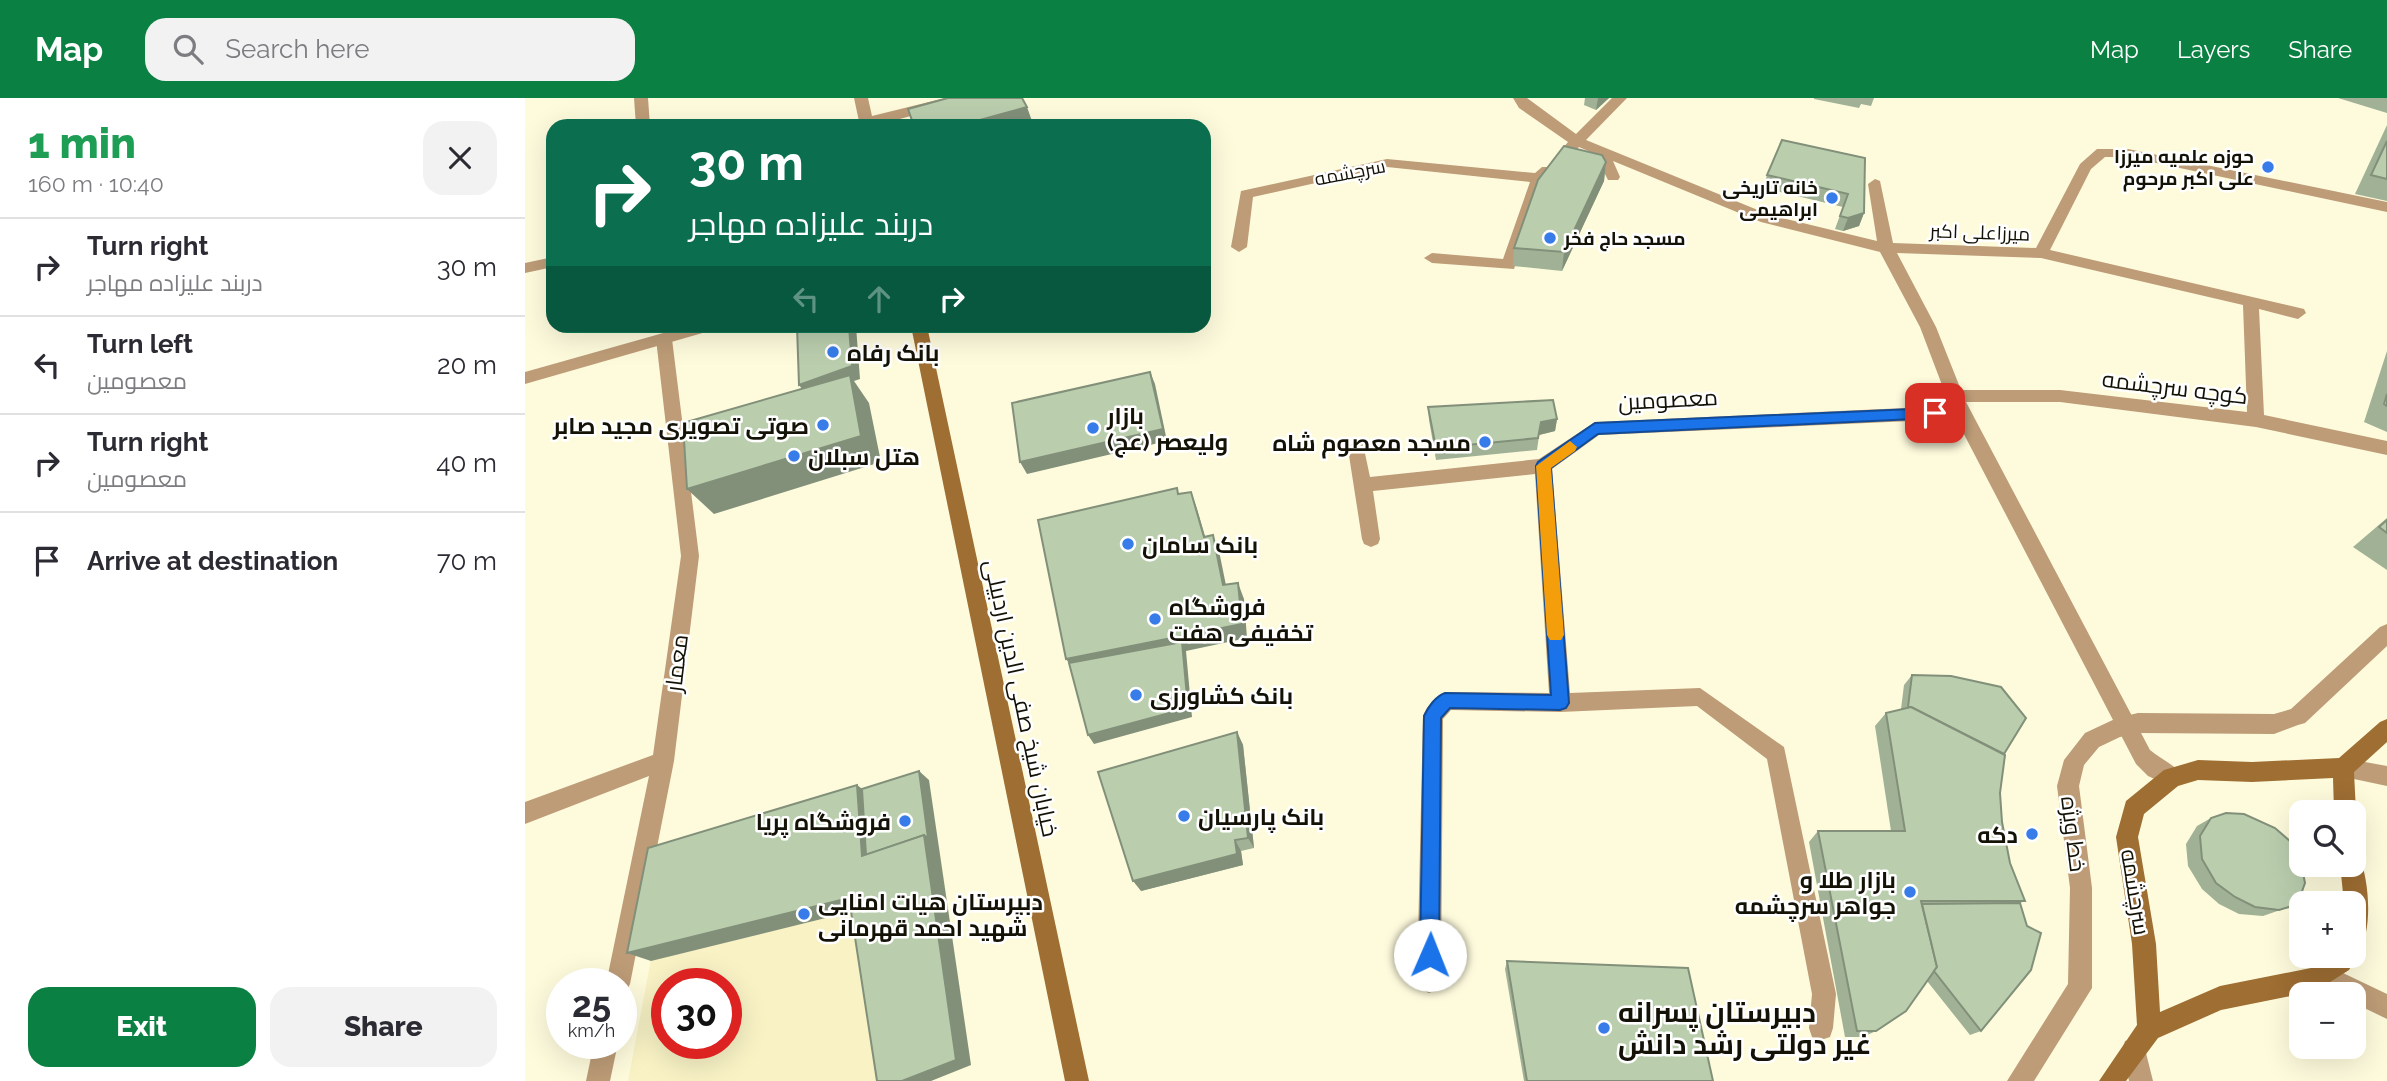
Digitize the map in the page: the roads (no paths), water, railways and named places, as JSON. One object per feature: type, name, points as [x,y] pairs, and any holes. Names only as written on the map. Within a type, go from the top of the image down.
[{"type":"main road","name":"خیابان شیخ صفی الدین اردبیلی","points":[[920,333],[1077,1081]]},
{"type":"main road","points":[[2344,800],[2343,768],[2386,733]]},
{"type":"main road","name":"سرچشمه","points":[[2149,1029],[2144,944],[2127,837],[2134,808],[2172,777],[2198,770],[2252,772],[2343,768]]},
{"type":"main road","points":[[2111,1081],[2149,1029],[2220,998],[2316,979],[2332,968]]},
{"type":"street","points":[[641,98],[642,119]]},
{"type":"street","points":[[861,98],[866,119]]},
{"type":"street","points":[[885,119],[961,98]]},
{"type":"street","points":[[1520,98],[1524,105],[1577,141],[1766,219],[1886,247]]},
{"type":"street","points":[[1431,258],[1509,265],[1538,178],[1620,98]]},
{"type":"street","points":[[1601,151],[1613,177]]},
{"type":"street","name":"میرزاعلی اکبر","points":[[1886,247],[2041,253],[2085,167],[2102,152],[2129,153],[2387,207]]},
{"type":"street","name":"سرچشمه","points":[[1239,247],[1246,194],[1387,163],[1538,178]]},
{"type":"street","points":[[1874,184],[1886,247],[1928,327],[1958,404],[2143,757],[2156,769],[2172,777]]},
{"type":"street","points":[[2041,253],[2298,313]]},
{"type":"street","points":[[525,268],[546,264]]},
{"type":"street","points":[[2251,301],[2256,420]]},
{"type":"street","points":[[525,378],[683,333]]},
{"type":"street","name":"معمار","points":[[621,968],[663,761],[690,556],[664,339]]},
{"type":"street","name":"کوچه سرچشمه","points":[[1958,404],[2060,396],[2256,420],[2387,448]]},
{"type":"street","name":"معصومین","points":[[1543,466],[1595,429],[1958,404]]},
{"type":"street","points":[[1357,449],[1371,539]]},
{"type":"street","points":[[1363,485],[1543,466],[1560,703]]},
{"type":"street","name":"خط ویژه","points":[[2019,1081],[2080,988],[2081,888],[2068,786],[2075,760],[2092,740],[2138,723],[2274,724],[2286,721],[2298,716],[2387,633]]},
{"type":"street","points":[[1429,981],[1433,716],[1445,701],[1560,703],[1700,697],[1777,754],[1824,994],[1821,1028]]},
{"type":"street","points":[[525,813],[663,761]]},
{"type":"street","points":[[2343,768],[2387,776]]},
{"type":"street","points":[[2322,975],[2387,1007]]},
{"type":"street","points":[[2134,1050],[2141,1081]]},
{"type":"street","points":[[598,1081],[603,1059]]},
{"type":"place","name":"حوزه علمیه میرزا علی اکبر مرحوم","points":[[2268,167]]},
{"type":"place","name":"خانه تاریخی ابراهیمی","points":[[1832,198]]},
{"type":"place","name":"مسجد حاج فخر","points":[[1550,238]]},
{"type":"place","name":"بانک رفاه","points":[[833,352]]},
{"type":"place","name":"صوتی تصویری مجید صابر","points":[[823,425]]},
{"type":"place","name":"بازار ولیعصر (عج)","points":[[1093,428]]},
{"type":"place","name":"مسجد معصوم شاه","points":[[1485,442]]},
{"type":"place","name":"هتل سبلان","points":[[794,456]]},
{"type":"place","name":"بانک سامان","points":[[1128,544]]},
{"type":"place","name":"فروشگاه تخفیفی هفت","points":[[1155,619]]},
{"type":"place","name":"بانک کشاورزی","points":[[1136,695]]},
{"type":"place","name":"بانک پارسیان","points":[[1184,816]]},
{"type":"place","name":"فروشگاه پریا","points":[[905,821]]},
{"type":"place","name":"دکه","points":[[2032,834]]},
{"type":"place","name":"بازار طلا و جواهر سرچشمه","points":[[1910,892]]},
{"type":"place","name":"دبیرستان هیات امنایی شهید احمد قهرمانی","points":[[804,914]]},
{"type":"place","name":"دبیرستان پسرانه غیر دولتی رشد دانش","points":[[1604,1028]]}]
